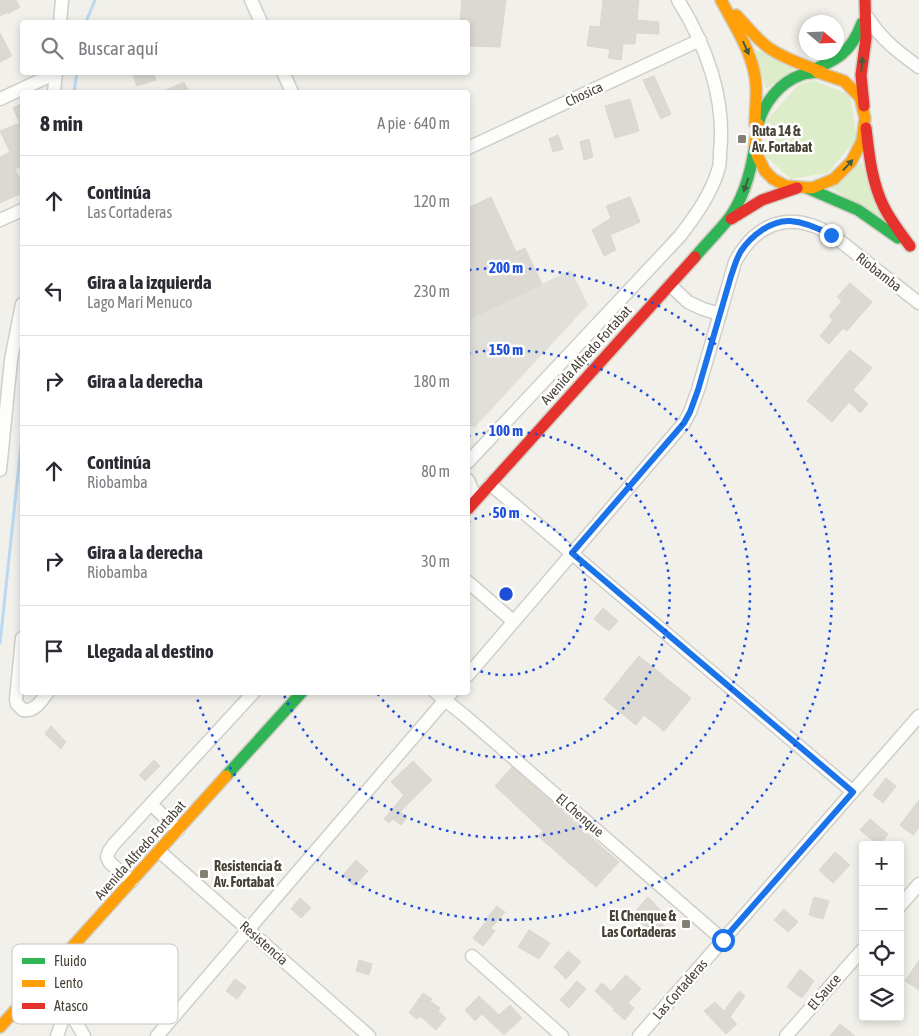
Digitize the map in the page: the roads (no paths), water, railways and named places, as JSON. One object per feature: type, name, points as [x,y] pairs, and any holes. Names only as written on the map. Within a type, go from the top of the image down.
[{"type":"main road","points":[[865,0],[866,38],[861,75],[872,171],[879,195],[890,218],[910,246]]},
{"type":"main road","points":[[723,2],[768,46],[816,72],[836,76],[858,95],[865,117],[861,147],[852,162],[826,183],[802,188]]},
{"type":"main road","points":[[723,2],[752,63],[756,85],[756,154],[771,178],[778,183],[802,188],[858,210],[919,254]]},
{"type":"main road","points":[[755,140],[757,124],[761,114],[773,96],[788,82],[798,76],[816,72],[850,47],[858,35],[865,14]]},
{"type":"main road","name":"Avenida Alfredo Fortabat","points":[[470,506],[727,221],[738,205],[746,187],[755,140]]},
{"type":"main road","name":"Avenida Alfredo Fortabat","points":[[727,221],[762,200],[802,188]]},
{"type":"main road","name":"Avenida Alfredo Fortabat","points":[[75,944],[299,695]]},
{"type":"main road","name":"Avenida Alfredo Fortabat","points":[[2,1030],[12,1018]]},
{"type":"street","points":[[60,20],[62,0]]},
{"type":"street","points":[[251,0],[260,20]]},
{"type":"street","points":[[470,460],[662,257],[698,213],[710,190],[719,166],[722,139],[716,88],[700,40],[678,0]]},
{"type":"street","points":[[865,14],[875,30],[889,44],[919,67]]},
{"type":"street","name":"Chosica","points":[[470,147],[700,40]]},
{"type":"street","points":[[0,99],[52,75]]},
{"type":"street","points":[[54,90],[56,75]]},
{"type":"street","points":[[284,75],[291,90]]},
{"type":"street","points":[[0,220],[20,211]]},
{"type":"street","name":"Riobamba","points":[[470,673],[684,423],[696,396],[735,262],[742,250],[763,230],[776,223],[788,221],[820,229],[831,235],[919,303]]},
{"type":"street","points":[[670,286],[688,302],[720,314]]},
{"type":"street","points":[[0,470],[11,360],[20,314]]},
{"type":"street","points":[[490,484],[853,792]]},
{"type":"street","points":[[470,485],[476,499]]},
{"type":"street","points":[[470,584],[514,622]]},
{"type":"street","points":[[20,662],[17,704],[23,710],[31,710],[45,695]]},
{"type":"street","points":[[132,881],[110,863],[107,856],[109,851],[251,695]]},
{"type":"street","points":[[178,1012],[444,695]]},
{"type":"street","name":"El Chenque","points":[[444,695],[465,716],[723,940]]},
{"type":"street","name":"Las Cortaderas","points":[[639,1036],[919,716]]},
{"type":"street","points":[[151,804],[178,830]]},
{"type":"street","name":"Resistencia","points":[[159,851],[369,1036]]},
{"type":"street","points":[[904,901],[919,884]]},
{"type":"street","name":"El Sauce","points":[[786,1036],[859,954]]},
{"type":"street","points":[[472,956],[562,1036]]},
{"type":"street","points":[[350,1036],[355,1023]]},
{"type":"street","points":[[57,1036],[62,1024]]},
{"type":"street","points":[[77,1024],[84,1036]]},
{"type":"street","points":[[157,1036],[167,1024]]},
{"type":"waterway","points":[[87,20],[95,0]]},
{"type":"waterway","points":[[74,90],[77,75]]},
{"type":"waterway","points":[[0,643],[20,455]]},
{"type":"place","name":"Ruta 14 & Av. Fortabat","points":[[742,139]]},
{"type":"place","name":"Resistencia & Av. Fortabat","points":[[204,874]]},
{"type":"place","name":"El Chenque & Las Cortaderas","points":[[686,924]]}]
